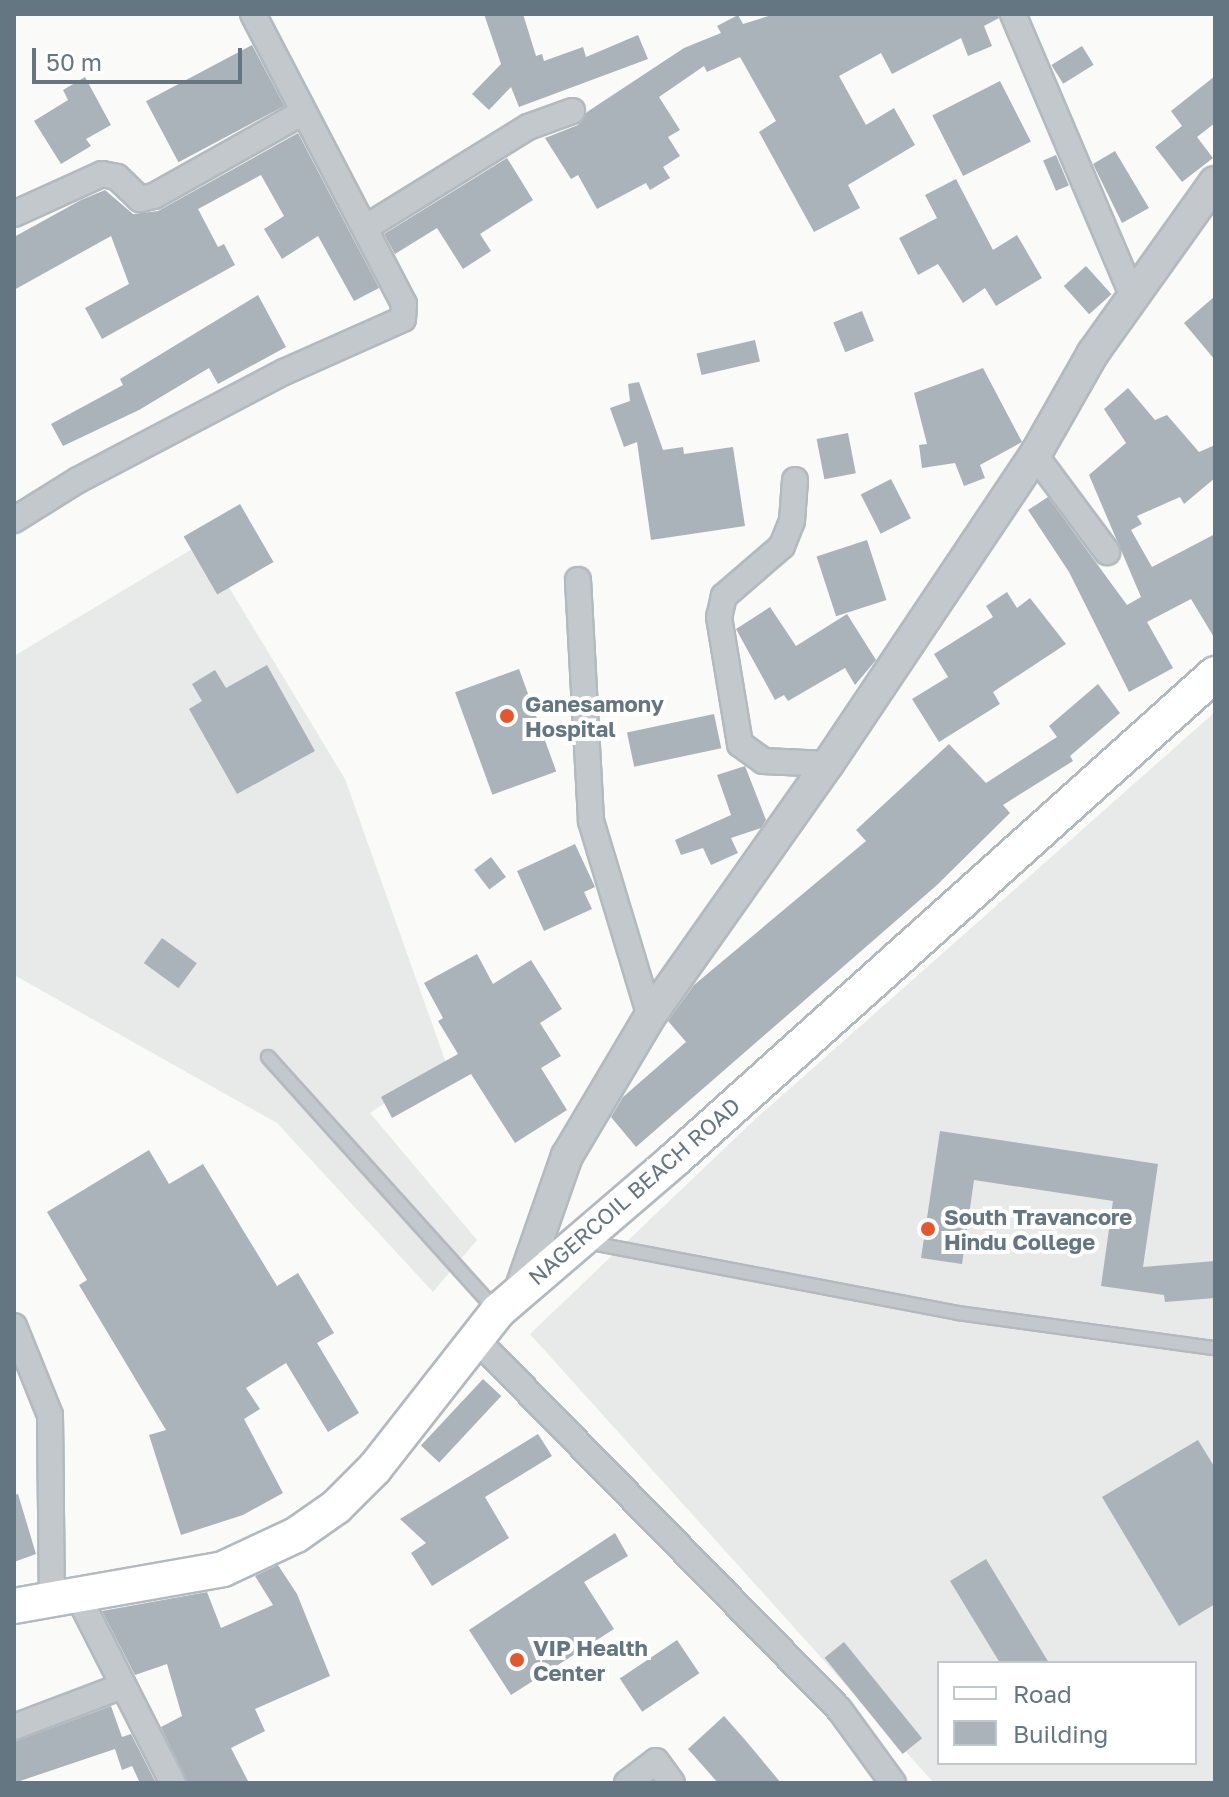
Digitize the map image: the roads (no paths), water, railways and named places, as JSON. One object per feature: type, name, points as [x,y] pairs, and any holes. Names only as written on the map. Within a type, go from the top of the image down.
[{"type":"main road","name":"NAGERCOIL BEACH ROAD","points":[[14,1606],[223,1569],[296,1535],[336,1507],[375,1468],[509,1301],[575,1240],[674,1160],[1215,674]]},
{"type":"street","points":[[14,520],[78,480],[284,372],[403,319],[404,304],[253,14]]},
{"type":"street","points":[[1013,14],[1132,295]]},
{"type":"street","points":[[365,228],[528,127],[572,111]]},
{"type":"street","points":[[14,214],[102,174],[117,177],[140,199],[154,196],[302,113]]},
{"type":"street","points":[[509,1301],[567,1156],[650,1016],[828,764],[1035,455],[1132,295],[1215,182]]},
{"type":"street","points":[[1035,455],[1107,552]]},
{"type":"street","points":[[795,480],[792,521],[782,546],[724,596],[719,617],[740,744],[763,761],[828,764]]},
{"type":"street","points":[[578,580],[591,821],[650,1016]]},
{"type":"street","points":[[14,1326],[50,1415],[65,1599],[120,1687],[173,1783]]},
{"type":"street","points":[[476,1339],[839,1709],[893,1783]]},
{"type":"street","points":[[14,1727],[120,1687]]},
{"type":"street","points":[[627,1783],[656,1761],[672,1783]]},
{"type":"lane","points":[[268,1057],[509,1301]]},
{"type":"lane","points":[[575,1240],[958,1313],[1215,1348]]},
{"type":"place","name":"Ganesamony Hospital","points":[[507,716]]},
{"type":"place","name":"South Travancore Hindu College","points":[[928,1229]]},
{"type":"place","name":"VIP Health Center","points":[[517,1660]]}]
